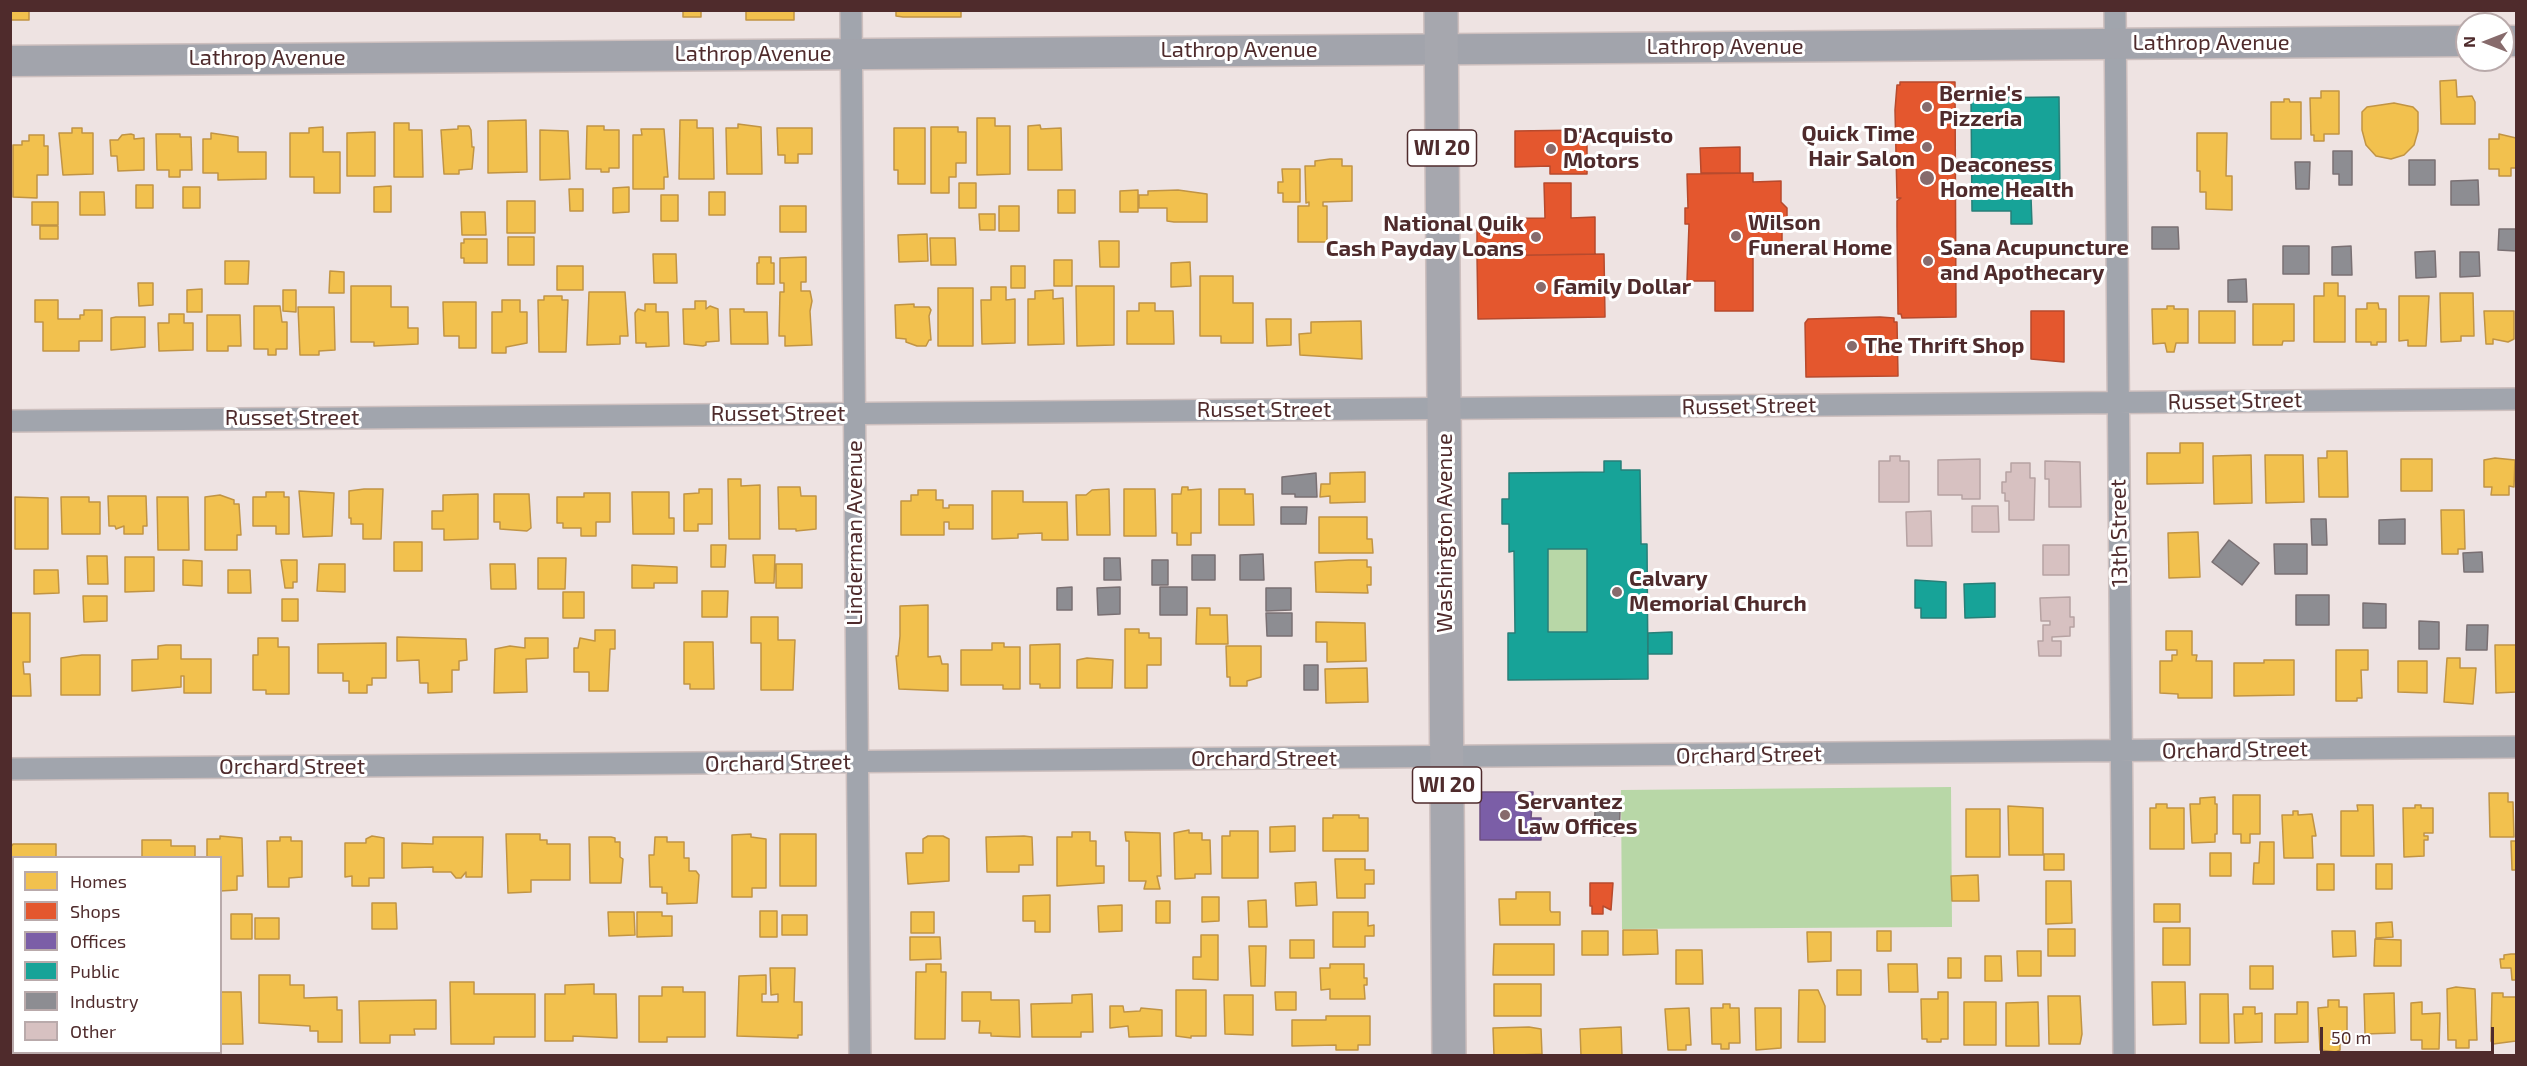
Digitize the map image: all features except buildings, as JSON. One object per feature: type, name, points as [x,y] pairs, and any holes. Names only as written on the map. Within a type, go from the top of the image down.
[{"type":"main road","name":"Washington Avenue","points":[[1441,10],[1449,1056]]},
{"type":"street","name":"Linderman Avenue","points":[[851,10],[860,1056]]},
{"type":"street","name":"13th Street","points":[[2115,10],[2124,1056]]},
{"type":"street","name":"Lathrop Avenue","points":[[10,61],[2455,41]]},
{"type":"street","name":"Russet Street","points":[[10,421],[2517,399]]},
{"type":"street","name":"Orchard Street","points":[[10,769],[2517,747]]},
{"type":"green space","points":[[1548,549],[1587,549],[1587,632],[1548,632]]},
{"type":"green space","points":[[1951,787],[1952,927],[1622,929],[1621,790]]},
{"type":"place","name":"Bernie's Pizzeria","points":[[1927,107]]},
{"type":"place","name":"Quick Time Hair Salon","points":[[1927,147]]},
{"type":"place","name":"D'Acquisto Motors","points":[[1551,149]]},
{"type":"place","name":"Deaconess Home Health","points":[[1927,178]]},
{"type":"place","name":"Wilson Funeral Home","points":[[1736,236]]},
{"type":"place","name":"National Quik Cash Payday Loans","points":[[1536,237]]},
{"type":"place","name":"Sana Acupuncture and Apothecary","points":[[1928,261]]},
{"type":"place","name":"Family Dollar","points":[[1541,287]]},
{"type":"place","name":"The Thrift Shop","points":[[1852,346]]},
{"type":"place","name":"Calvary Memorial Church","points":[[1617,592]]},
{"type":"place","name":"Servantez Law Offices","points":[[1505,815]]}]
